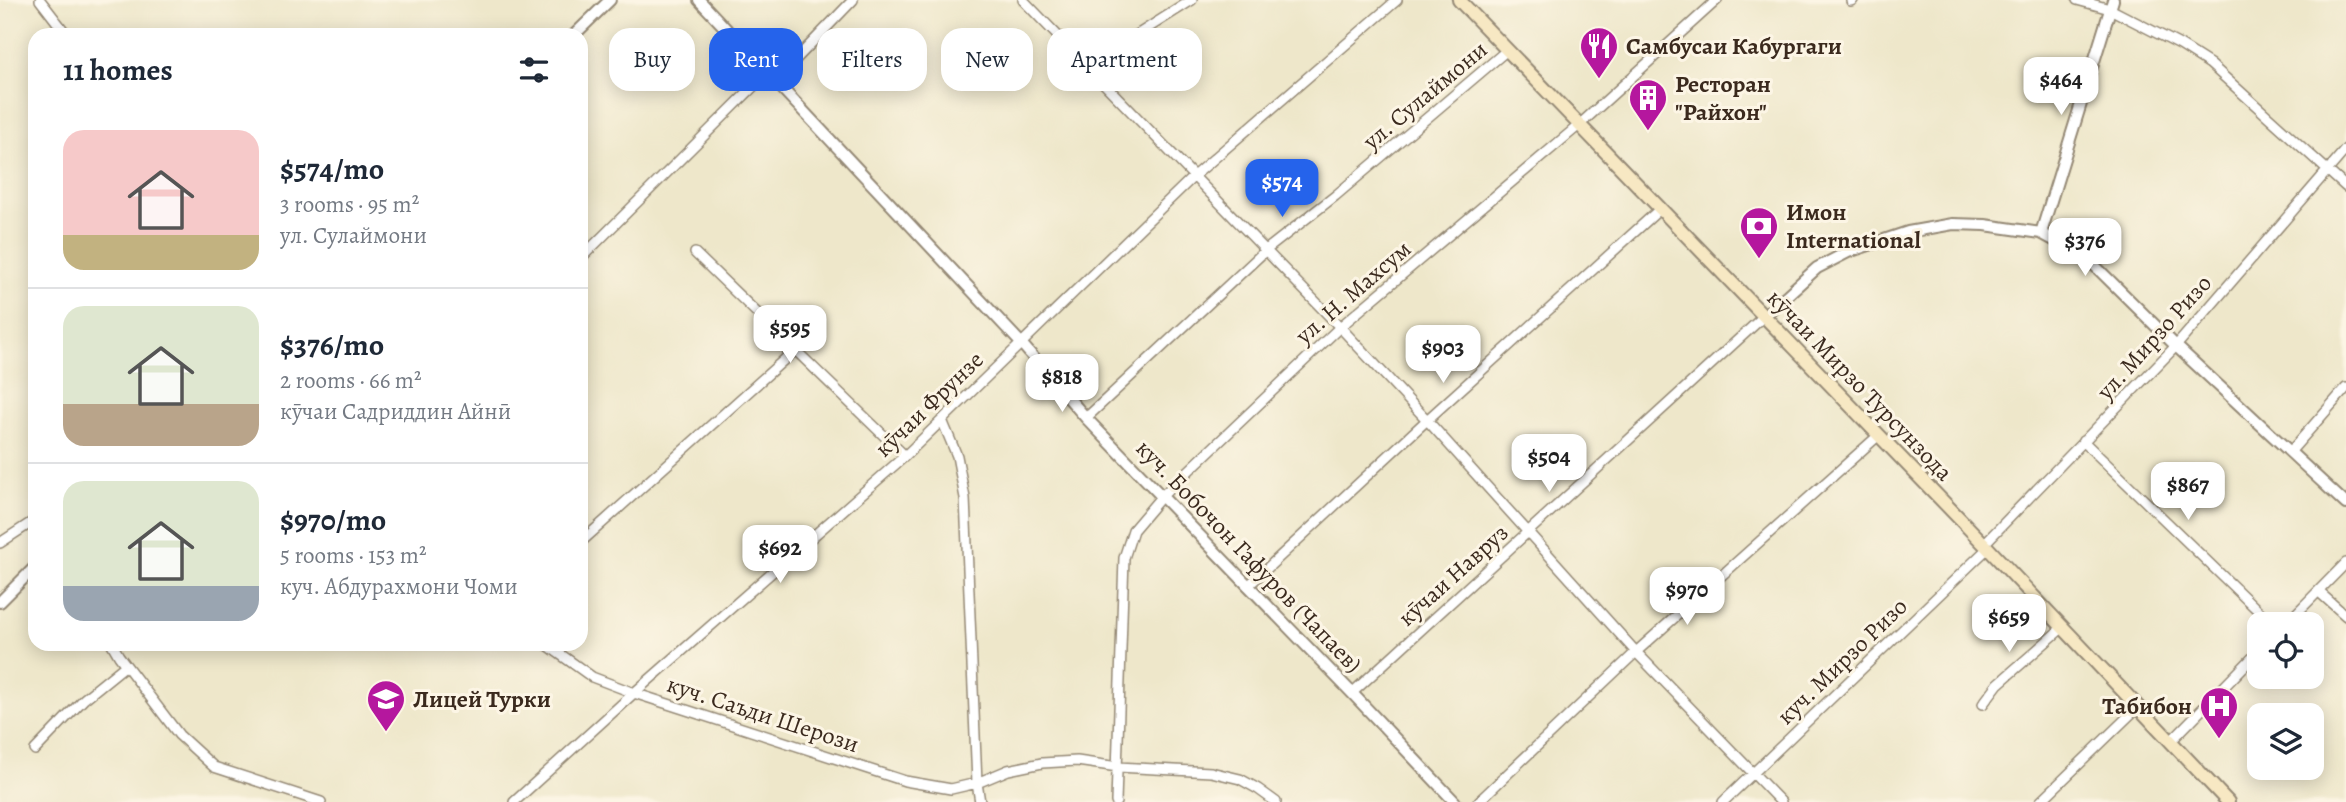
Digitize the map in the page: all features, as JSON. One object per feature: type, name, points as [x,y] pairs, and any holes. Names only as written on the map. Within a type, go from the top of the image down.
[{"type":"main road","name":"кӯчаи Мирзо Турсунзода","points":[[1459,0],[1986,546],[2228,802]]},
{"type":"street","points":[[40,0],[61,28]]},
{"type":"street","points":[[581,28],[610,0]]},
{"type":"street","name":"куч. Бобочон Гафуров (Чапаев)","points":[[699,0],[725,28]]},
{"type":"street","points":[[803,47],[853,0]]},
{"type":"street","points":[[1023,0],[1049,28]]},
{"type":"street","points":[[1148,28],[1192,0]]},
{"type":"street","name":"кӯчаи Фрунзе","points":[[515,802],[634,693],[905,456],[1195,175],[1397,0]]},
{"type":"street","name":"ул. Н. Махсум","points":[[1116,802],[1124,558],[1133,530],[1161,497],[1340,327],[1578,125],[1717,0]]},
{"type":"street","points":[[2077,0],[2111,4],[2210,64],[2346,187]]},
{"type":"street","points":[[2041,233],[2111,4]]},
{"type":"street","name":"ул. Сулаймони","points":[[1086,418],[1266,250],[1335,196],[1506,51]]},
{"type":"street","points":[[588,251],[756,91]]},
{"type":"street","name":"куч. Бобочон Гафуров (Чапаев)","points":[[784,91],[1020,342],[1086,418],[1454,802]]},
{"type":"street","points":[[1113,91],[1340,327],[1636,652],[1781,802]]},
{"type":"street","name":"ул. Мирзо Ризо","points":[[1986,546],[2176,346],[2346,149]]},
{"type":"street","points":[[1248,586],[1661,208]]},
{"type":"street","points":[[1764,316],[1818,268],[1848,251],[1908,232],[1952,224],[1985,225],[2041,233],[2093,264],[2176,346],[2346,504]]},
{"type":"street","points":[[695,253],[905,456]]},
{"type":"street","name":"кӯчаи Навруз","points":[[1352,693],[1764,316]]},
{"type":"street","points":[[588,536],[795,350]]},
{"type":"street","points":[[2290,452],[2346,388]]},
{"type":"street","points":[[942,420],[957,456],[965,498],[980,802]]},
{"type":"street","points":[[1478,802],[1636,652],[1879,435]]},
{"type":"street","points":[[2083,441],[2260,612]]},
{"type":"street","points":[[0,543],[28,525]]},
{"type":"street","name":"куч. Мирзо Ризо","points":[[1723,802],[1986,546]]},
{"type":"street","points":[[2298,612],[2346,563]]},
{"type":"street","points":[[0,602],[28,574]]},
{"type":"street","points":[[2319,592],[2346,616]]},
{"type":"street","points":[[1983,704],[1998,684],[2063,627]]},
{"type":"street","points":[[117,651],[179,735],[214,767],[321,802]]},
{"type":"street","name":"куч. Саъди Шерози","points":[[556,651],[592,677],[634,693],[905,781],[951,789],[977,783],[1008,770],[1042,763],[1077,761],[1118,767],[1211,772],[1240,779],[1276,802]]},
{"type":"street","points":[[2171,741],[2247,663]]},
{"type":"street","points":[[35,750],[84,699],[126,665]]},
{"type":"street","points":[[2040,802],[2138,707]]},
{"type":"place","name":"Самбусаи Кабургаги","points":[[1599,80]]},
{"type":"place","name":"Ресторан \"Райхон\"","points":[[1648,132]]},
{"type":"place","name":"Имон International","points":[[1759,260]]},
{"type":"place","name":"Лицей Турки","points":[[386,733]]},
{"type":"place","name":"Табибон","points":[[2219,740]]}]
